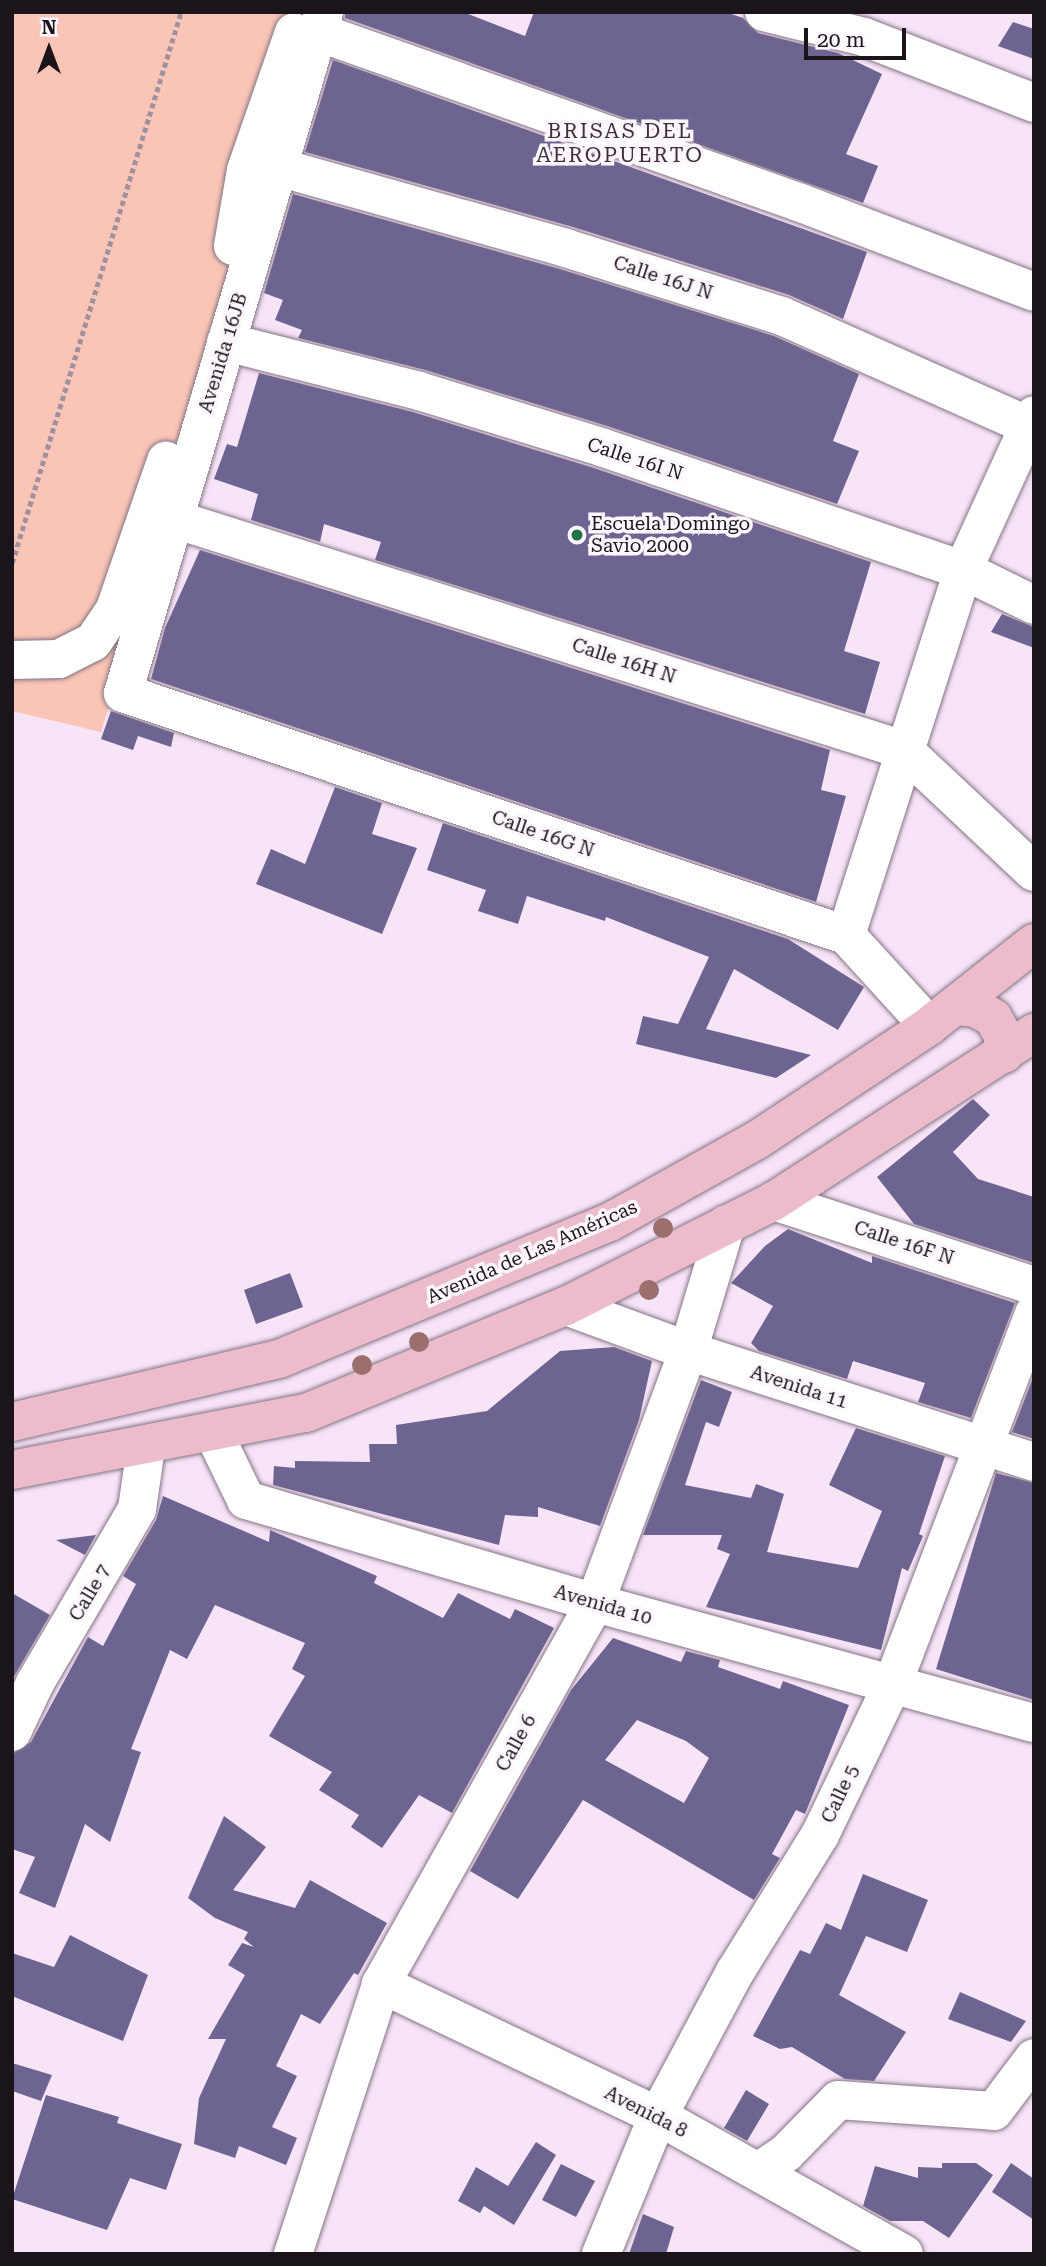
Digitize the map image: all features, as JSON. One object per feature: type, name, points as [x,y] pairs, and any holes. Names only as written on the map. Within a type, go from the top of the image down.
[{"type":"main road","name":"Avenida de Las Américas","points":[[12,1422],[279,1359],[610,1222],[757,1140],[1032,958]]},
{"type":"main road","points":[[12,1470],[214,1434],[306,1413],[566,1306],[774,1201],[1019,1044],[1003,1035],[993,1018],[976,1007],[943,1016]]},
{"type":"street","points":[[764,12],[868,25],[1034,103]]},
{"type":"street","points":[[12,660],[59,659],[93,642],[115,609],[228,270],[246,170],[315,19],[1034,292]]},
{"type":"street","name":"Avenida 16JB","points":[[123,693],[278,167],[315,19]]},
{"type":"street","name":"Calle 16J N","points":[[278,167],[566,248],[782,316],[1032,423]]},
{"type":"street","name":"Calle 16I N","points":[[226,342],[394,384],[601,447],[963,570],[1034,605]]},
{"type":"street","points":[[846,935],[963,570],[1032,423]]},
{"type":"street","name":"Calle 16H N","points":[[174,519],[904,750],[1034,872]]},
{"type":"street","name":"Calle 16G N","points":[[123,693],[846,935],[943,1016]]},
{"type":"street","name":"Calle 16F N","points":[[774,1201],[1034,1286]]},
{"type":"street","name":"Calle 6","points":[[293,2254],[381,1984],[594,1604],[688,1351],[726,1225]]},
{"type":"street","name":"Avenida 11","points":[[566,1306],[688,1351],[1034,1462]]},
{"type":"street","name":"Calle 5","points":[[601,2254],[658,2116],[735,1972],[820,1835],[893,1683],[1034,1313]]},
{"type":"street","name":"Avenida 10","points":[[214,1434],[246,1500],[594,1604],[1034,1723]]},
{"type":"street","name":"Calle 7","points":[[12,1732],[35,1684],[137,1509],[146,1447]]},
{"type":"street","name":"Avenida 8","points":[[381,1984],[658,2116],[904,2254]]},
{"type":"street","points":[[758,2172],[786,2153],[838,2100],[994,2111],[1034,2058]]},
{"type":"path","points":[[12,563],[181,12]]},
{"type":"shaded area","points":[[12,12],[321,12],[101,732],[12,711]]},
{"type":"building","points":[[345,12],[463,12],[525,36],[534,12],[726,12],[743,18],[758,33],[838,53],[882,74],[846,154],[878,166],[863,203],[345,18]]},
{"type":"building","points":[[1013,22],[1034,29],[1034,59],[998,46]]},
{"type":"building","points":[[333,60],[867,252],[843,319],[789,295],[573,227],[305,152]]},
{"type":"building","points":[[293,194],[560,269],[774,336],[859,374],[833,441],[859,451],[837,504],[607,426],[425,370],[298,338],[302,330],[275,320],[283,300],[264,293]]},
{"type":"building","points":[[259,373],[413,412],[594,468],[871,562],[844,651],[880,662],[865,714],[375,560],[381,542],[324,524],[320,542],[251,520],[258,494],[214,479],[227,444],[237,447]]},
{"type":"building","points":[[200,550],[830,750],[821,790],[846,796],[816,902],[151,679],[165,628]]},
{"type":"building","points":[[1002,614],[1034,627],[1034,648],[991,632]]},
{"type":"building","points":[[111,711],[174,733],[171,747],[138,736],[133,750],[101,739]]},
{"type":"building","points":[[335,787],[382,803],[372,834],[417,848],[382,934],[256,884],[271,849],[305,864]]},
{"type":"building","points":[[443,823],[788,939],[864,987],[838,1030],[734,969],[706,1029],[811,1055],[776,1078],[636,1044],[643,1016],[678,1024],[709,957],[606,917],[605,921],[527,896],[518,924],[478,911],[486,890],[427,870]]},
{"type":"building","points":[[973,1099],[990,1115],[953,1152],[978,1179],[1034,1197],[1034,1263],[914,1224],[877,1177]]},
{"type":"building","points":[[788,1229],[872,1263],[872,1256],[1015,1303],[971,1418],[918,1402],[925,1383],[853,1361],[847,1379],[759,1351],[751,1343],[773,1306],[731,1283],[765,1246]]},
{"type":"building","points":[[290,1273],[303,1307],[256,1324],[244,1290]]},
{"type":"building","points":[[614,1347],[652,1361],[639,1420],[600,1526],[538,1507],[538,1517],[505,1515],[499,1545],[273,1485],[274,1466],[295,1468],[295,1461],[370,1462],[369,1444],[397,1444],[396,1425],[487,1411],[560,1351]]},
{"type":"building","points":[[1034,1375],[1034,1439],[1012,1432]]},
{"type":"building","points":[[701,1380],[732,1392],[719,1427],[706,1422],[685,1485],[751,1498],[756,1484],[784,1494],[767,1552],[858,1568],[882,1511],[829,1485],[856,1428],[945,1456],[919,1534],[923,1536],[908,1571],[902,1568],[881,1650],[706,1607],[730,1554],[717,1549],[722,1535],[643,1535]]},
{"type":"building","points":[[996,1473],[1034,1483],[1034,1700],[936,1669]]},
{"type":"building","points":[[163,1496],[269,1542],[270,1530],[377,1576],[374,1583],[443,1618],[458,1593],[510,1619],[515,1609],[554,1628],[452,1813],[419,1795],[382,1848],[351,1827],[359,1815],[319,1790],[332,1772],[269,1736],[305,1676],[292,1669],[305,1643],[215,1605],[187,1659],[170,1650],[131,1749],[141,1752],[110,1842],[85,1824],[55,1908],[19,1893],[35,1857],[12,1849],[12,1754],[31,1742],[88,1637],[103,1646],[136,1584],[123,1576],[156,1520]]},
{"type":"building","points":[[96,1535],[85,1555],[56,1540]]},
{"type":"building","points":[[12,1593],[50,1615],[12,1680]]},
{"type":"building","points":[[613,1638],[681,1662],[686,1651],[720,1660],[718,1667],[780,1689],[783,1681],[849,1705],[805,1814],[796,1810],[772,1854],[780,1858],[754,1900],[583,1800],[518,1899],[470,1871],[571,1690]],"holes":[[[637,1720],[686,1741],[709,1758],[684,1803],[605,1760]]]},
{"type":"building","points":[[224,1816],[266,1847],[233,1890],[295,1908],[310,1880],[387,1923],[358,1975],[354,1973],[320,2024],[301,2014],[276,2066],[297,2076],[272,2127],[297,2138],[286,2165],[239,2146],[235,2158],[194,2144],[199,2098],[226,2039],[208,2039],[245,1975],[228,1965],[242,1943],[254,1947],[244,1939],[248,1932],[215,1918],[188,1898]]},
{"type":"building","points":[[863,1874],[928,1900],[907,1952],[866,1936],[839,1995],[906,2032],[874,2081],[845,2079],[792,2047],[780,2049],[753,2036],[800,1950],[810,1954],[826,1923],[841,1930]]},
{"type":"building","points":[[70,1935],[148,1975],[123,2041],[12,1996],[12,1953],[54,1967]]},
{"type":"building","points":[[960,1992],[1026,2021],[1011,2042],[948,2019]]},
{"type":"building","points":[[12,2063],[52,2075],[41,2101],[12,2091]]},
{"type":"building","points":[[746,2090],[769,2104],[747,2141],[724,2128]]},
{"type":"building","points":[[46,2095],[119,2117],[117,2123],[182,2144],[166,2190],[130,2178],[107,2230],[12,2199]]},
{"type":"building","points":[[536,2142],[556,2155],[514,2225],[484,2206],[480,2213],[458,2201],[476,2167],[508,2186]]},
{"type":"building","points":[[942,2163],[976,2163],[993,2175],[949,2238],[923,2221],[890,2221],[863,2206],[875,2166],[918,2178],[918,2167],[942,2168]]},
{"type":"building","points":[[1011,2163],[1034,2179],[1034,2220],[992,2192]]},
{"type":"building","points":[[561,2164],[595,2181],[576,2217],[542,2200]]},
{"type":"building","points":[[643,2214],[674,2227],[666,2254],[629,2254]]},
{"type":"place","name":"Escuela Domingo Savio 2000","points":[[577,535]]},
{"type":"district","name":"BRISAS DEL AEROPUERTO","points":[[620,143]]}]
